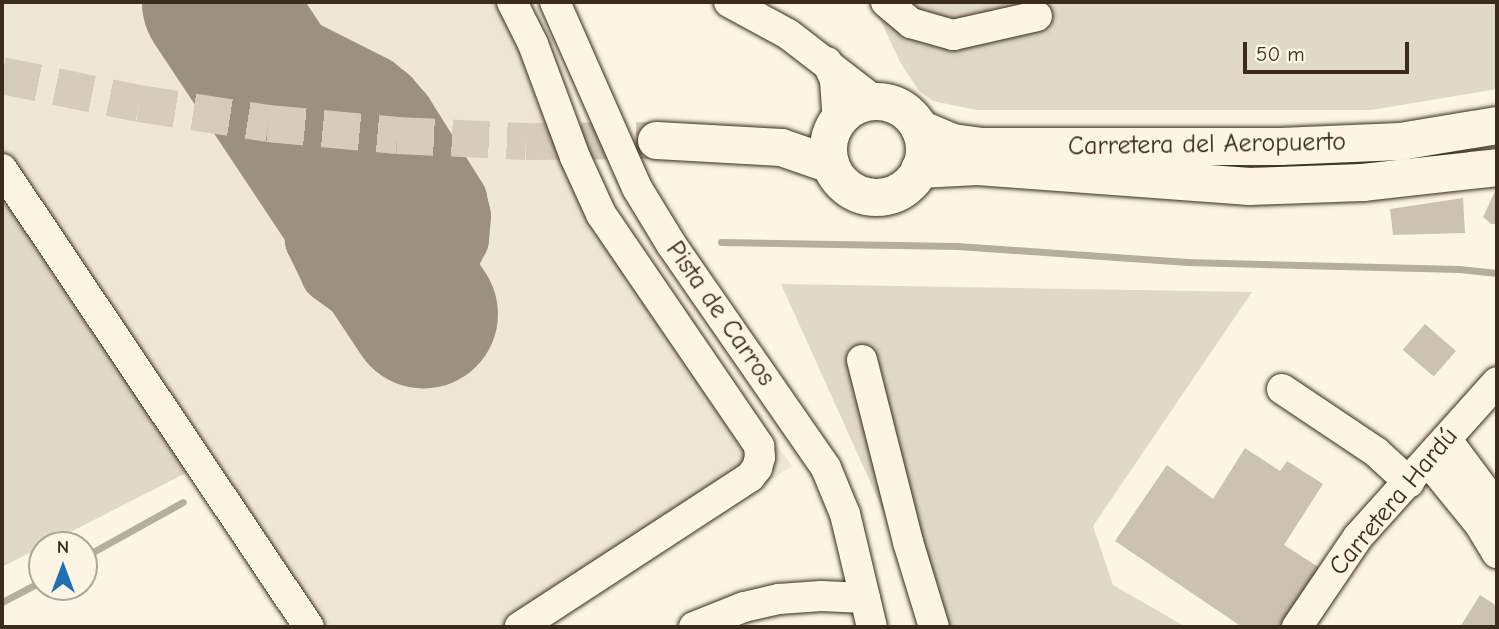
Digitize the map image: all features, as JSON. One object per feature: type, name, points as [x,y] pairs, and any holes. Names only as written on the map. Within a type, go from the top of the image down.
[{"type":"main road","points":[[875,101],[893,104],[909,114],[919,128],[924,149],[919,169],[911,182],[898,191],[884,196],[868,196],[841,182],[833,138],[855,106],[875,101]]},
{"type":"main road","name":"Carretera del Aeropuerto","points":[[919,128],[952,142],[980,146],[1280,146],[1400,141],[1497,125]]},
{"type":"main road","points":[[656,140],[781,147],[833,138]]},
{"type":"main road","name":"Carretera del Aeropuerto","points":[[919,169],[976,166],[1249,186],[1362,182],[1497,167]]},
{"type":"street","points":[[512,2],[533,44],[575,157],[601,214],[759,446],[760,457],[757,468],[750,477],[520,627]]},
{"type":"street","name":"Pista de Carros","points":[[555,2],[637,188],[671,244],[826,468],[845,514],[872,627]]},
{"type":"street","points":[[729,2],[768,22],[827,62],[875,101]]},
{"type":"street","points":[[886,2],[911,23],[953,35],[1038,16]]},
{"type":"street","points":[[827,62],[839,99],[833,138]]},
{"type":"street","points":[[2,169],[309,627]]},
{"type":"street","points":[[862,360],[908,542],[934,627]]},
{"type":"street","name":"Carretera Hardú","points":[[1297,627],[1342,557],[1497,382]]},
{"type":"street","points":[[1282,389],[1376,452],[1428,461],[1497,507]]},
{"type":"street","points":[[1428,461],[1480,525],[1497,553]]},
{"type":"street","points":[[694,627],[744,607],[779,599],[821,596],[865,598]]},
{"type":"shaded area","points":[[2,2],[527,2],[596,178],[681,314],[792,466],[541,627],[292,627],[2,191]]},
{"type":"shaded area","points":[[872,2],[1497,2],[1497,89],[1371,110],[976,110],[933,101],[919,91],[900,62]]},
{"type":"shaded area","points":[[2,191],[188,472],[72,531],[28,531],[28,554],[2,567]]},
{"type":"shaded area","points":[[781,284],[1252,292],[1093,526],[1113,585],[1186,627],[944,627],[909,568]]},
{"type":"building","points":[[1497,187],[1497,224],[1491,224],[1483,217]]},
{"type":"building","points":[[1463,198],[1465,233],[1393,235],[1390,209]]},
{"type":"building","points":[[1425,324],[1456,351],[1434,377],[1403,350]]},
{"type":"building","points":[[1245,448],[1280,471],[1287,461],[1323,484],[1284,545],[1320,568],[1279,627],[1242,627],[1115,541],[1167,465],[1213,499]]},
{"type":"building","points":[[1480,595],[1497,606],[1497,627],[1460,627]]},
{"type":"waterway","points":[[721,242],[957,246],[1187,262],[1459,269],[1497,273]]},
{"type":"waterway","points":[[98,549],[183,502]]},
{"type":"waterway","points":[[2,602],[28,588]]},
{"type":"taxiway","points":[[222,2],[244,20],[375,86],[403,113],[457,199],[461,216],[459,239],[442,271],[424,284],[399,296],[378,296],[354,290],[331,273],[315,240],[314,214],[319,172],[315,151]]},
{"type":"runway","points":[[216,2],[423,313]]},
{"type":"tunnel","points":[[2,75],[139,103],[268,123],[397,135],[526,141],[656,140]]}]
